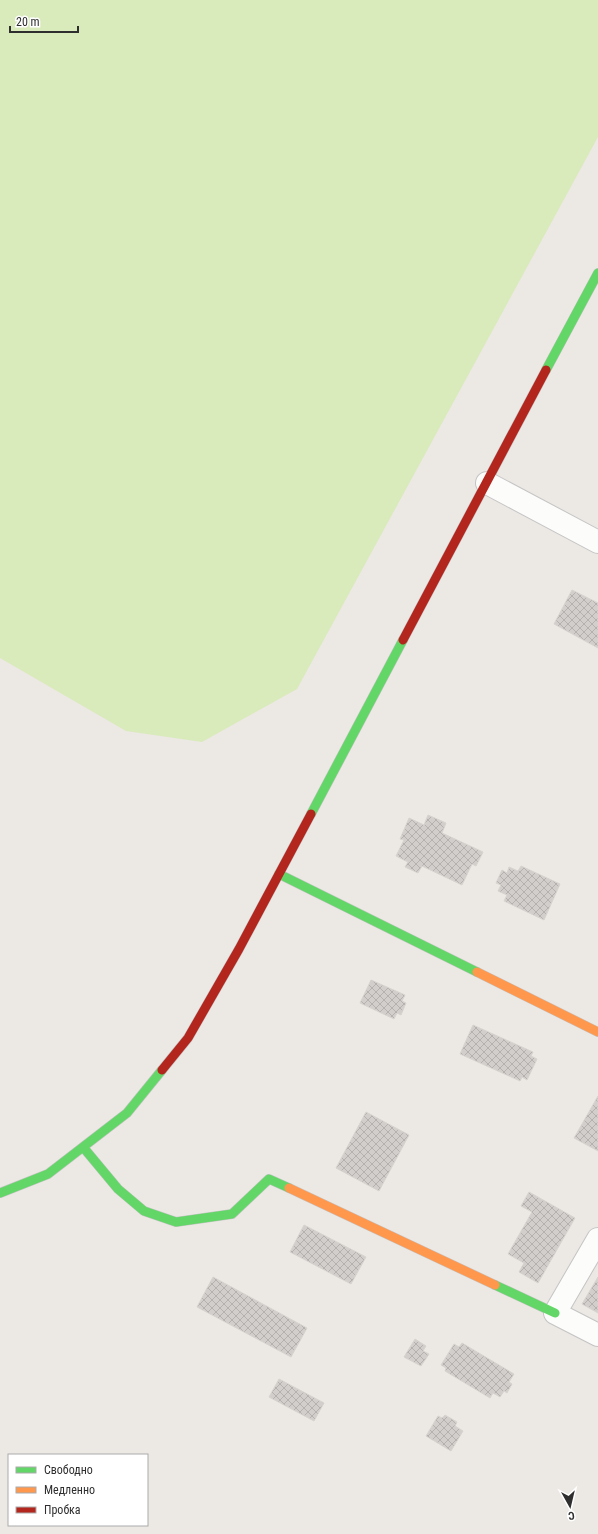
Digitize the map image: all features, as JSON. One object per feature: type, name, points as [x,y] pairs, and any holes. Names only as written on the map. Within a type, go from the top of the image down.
[{"type":"street","points":[[0,1193],[48,1174],[127,1113],[188,1038],[239,949],[598,273]]},
{"type":"street","points":[[487,483],[598,542]]},
{"type":"street","points":[[279,874],[598,1032]]},
{"type":"street","points":[[83,1147],[118,1189],[144,1211],[176,1222],[232,1214],[269,1179],[555,1312],[598,1335]]},
{"type":"street","points":[[555,1312],[598,1239]]},
{"type":"green space","points":[[0,0],[598,0],[598,137],[297,689],[202,742],[126,731],[0,658]]},
{"type":"building","points":[[572,590],[598,603],[598,648],[554,624]]},
{"type":"building","points":[[428,815],[446,823],[442,833],[483,852],[476,866],[472,864],[462,885],[422,866],[418,873],[405,867],[408,862],[396,856],[404,840],[400,839],[409,818],[424,825]]},
{"type":"building","points":[[521,866],[560,884],[544,920],[504,901],[507,895],[498,891],[501,885],[496,883],[502,870],[507,873],[509,867],[518,871]]},
{"type":"building","points":[[371,980],[405,995],[402,1001],[406,1003],[401,1015],[397,1013],[394,1019],[360,1003]]},
{"type":"building","points":[[473,1025],[533,1052],[531,1056],[537,1059],[527,1080],[522,1077],[520,1081],[460,1054]]},
{"type":"building","points":[[598,1096],[598,1151],[574,1138]]},
{"type":"building","points":[[366,1112],[409,1135],[379,1191],[336,1168]]},
{"type":"building","points":[[529,1192],[575,1218],[538,1283],[519,1272],[524,1263],[508,1254],[532,1212],[521,1206]]},
{"type":"building","points":[[304,1225],[366,1257],[351,1284],[290,1252]]},
{"type":"building","points":[[213,1277],[307,1328],[291,1357],[197,1307]]},
{"type":"building","points":[[598,1277],[598,1313],[582,1304]]},
{"type":"building","points":[[415,1339],[426,1346],[423,1351],[429,1354],[421,1366],[404,1357]]},
{"type":"building","points":[[462,1343],[514,1374],[509,1382],[512,1384],[507,1393],[504,1391],[500,1397],[493,1393],[490,1398],[445,1371],[446,1368],[441,1365],[454,1344],[459,1347]]},
{"type":"building","points":[[279,1379],[324,1403],[314,1421],[269,1397]]},
{"type":"building","points":[[445,1415],[457,1422],[455,1426],[463,1431],[451,1451],[426,1436],[438,1416],[442,1418]]},
{"type":"traffic: fast","points":[[546,370],[598,273]]},
{"type":"traffic: fast","points":[[311,814],[403,640]]},
{"type":"traffic: fast","points":[[279,874],[477,972]]},
{"type":"traffic: fast","points":[[0,1193],[48,1174],[127,1113],[162,1070]]},
{"type":"traffic: fast","points":[[83,1147],[118,1189],[144,1211],[176,1222],[232,1214],[269,1179],[289,1188]]},
{"type":"traffic: fast","points":[[495,1285],[555,1313]]},
{"type":"traffic: slow","points":[[477,972],[598,1032]]},
{"type":"traffic: slow","points":[[289,1188],[495,1285]]},
{"type":"traffic: jam","points":[[403,640],[546,370]]},
{"type":"traffic: jam","points":[[162,1070],[188,1038],[239,949],[311,814]]}]
